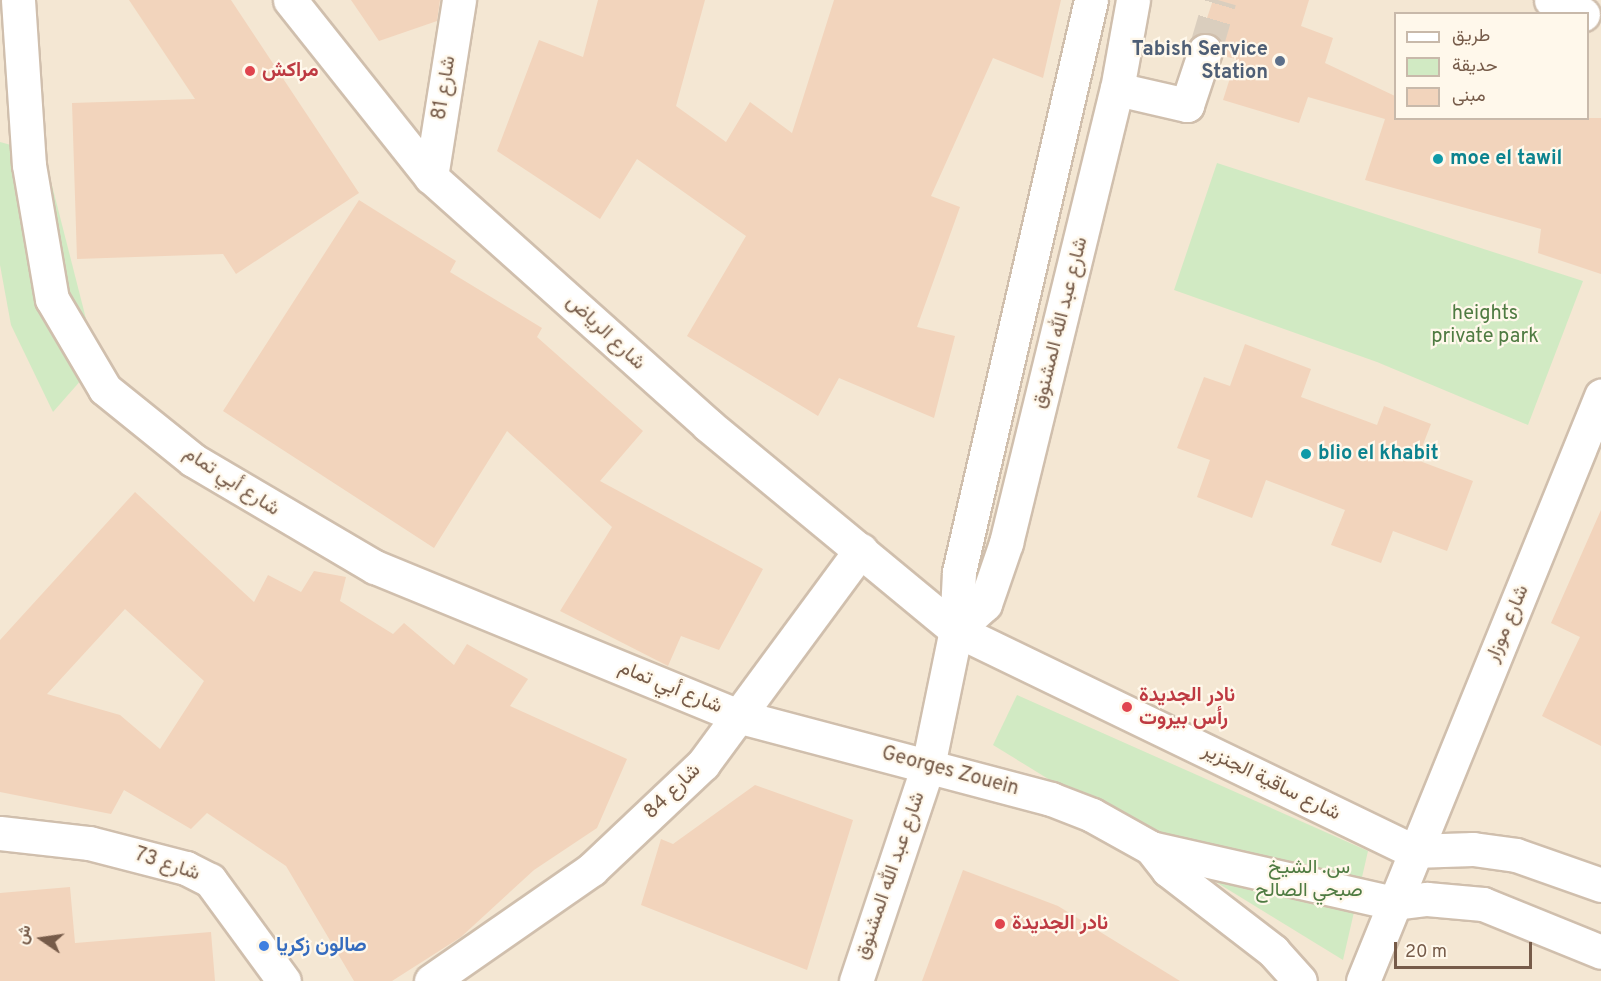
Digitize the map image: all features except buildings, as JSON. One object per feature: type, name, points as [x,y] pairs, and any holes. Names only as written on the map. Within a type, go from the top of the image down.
[{"type":"street","name":"شارع أبي تمام","points":[[18,0],[29,165],[52,299],[105,389],[193,460],[375,567],[741,717]]},
{"type":"street","name":"شارع الرياض","points":[[290,0],[431,177],[708,425],[956,630]]},
{"type":"street","name":"شارع 81","points":[[431,177],[459,0]]},
{"type":"street","name":"شارع عبد الله المشنوق","points":[[856,981],[928,766],[956,630],[959,572],[1091,0]]},
{"type":"street","name":"شارع عبد الله المشنوق","points":[[956,630],[978,614],[995,582],[1117,89],[1133,0]]},
{"type":"street","points":[[1551,0],[1578,12]]},
{"type":"street","points":[[1117,89],[1187,105],[1205,51]]},
{"type":"street","name":"شارع موزار","points":[[1363,981],[1413,851],[1601,396]]},
{"type":"street","name":"شارع 84","points":[[431,981],[592,869],[703,764],[741,717],[861,550]]},
{"type":"street","name":"شارع ساقية الجنزير","points":[[956,630],[1413,851],[1473,849],[1516,855],[1601,885]]},
{"type":"street","name":"Georges Zouein","points":[[741,717],[1051,799],[1151,848],[1393,903]]},
{"type":"street","name":"شارع 73","points":[[0,833],[89,843],[186,868],[210,880],[284,981]]},
{"type":"street","name":"Georges Zouein","points":[[1151,848],[1168,870],[1273,951],[1300,981]]},
{"type":"street","points":[[1393,903],[1483,904],[1601,952]]},
{"type":"shaded area","points":[[0,0],[1601,0],[1601,981],[0,981]]},
{"type":"green space","points":[[0,142],[44,154],[97,362],[53,412],[11,325],[0,265]]},
{"type":"green space","name":"heights private park","points":[[1217,163],[1583,281],[1528,425],[1377,362],[1174,290]]},
{"type":"green space","name":"س. الشيخ صبحي الصالح","points":[[1017,695],[1368,851],[1343,960],[993,745]]},
{"type":"tunnel","points":[[1205,51],[1220,0]]},
{"type":"place","name":"Tabish Service Station","points":[[1280,61]]},
{"type":"place","name":"مراكش","points":[[250,71]]},
{"type":"place","name":"moe el tawil","points":[[1438,159]]},
{"type":"place","name":"blio el khabit","points":[[1306,454]]},
{"type":"place","name":"نادر الجديدة رأس بيروت","points":[[1127,707]]},
{"type":"place","name":"نادر الجديدة","points":[[1000,924]]},
{"type":"place","name":"صالون زكريا","points":[[264,946]]}]
